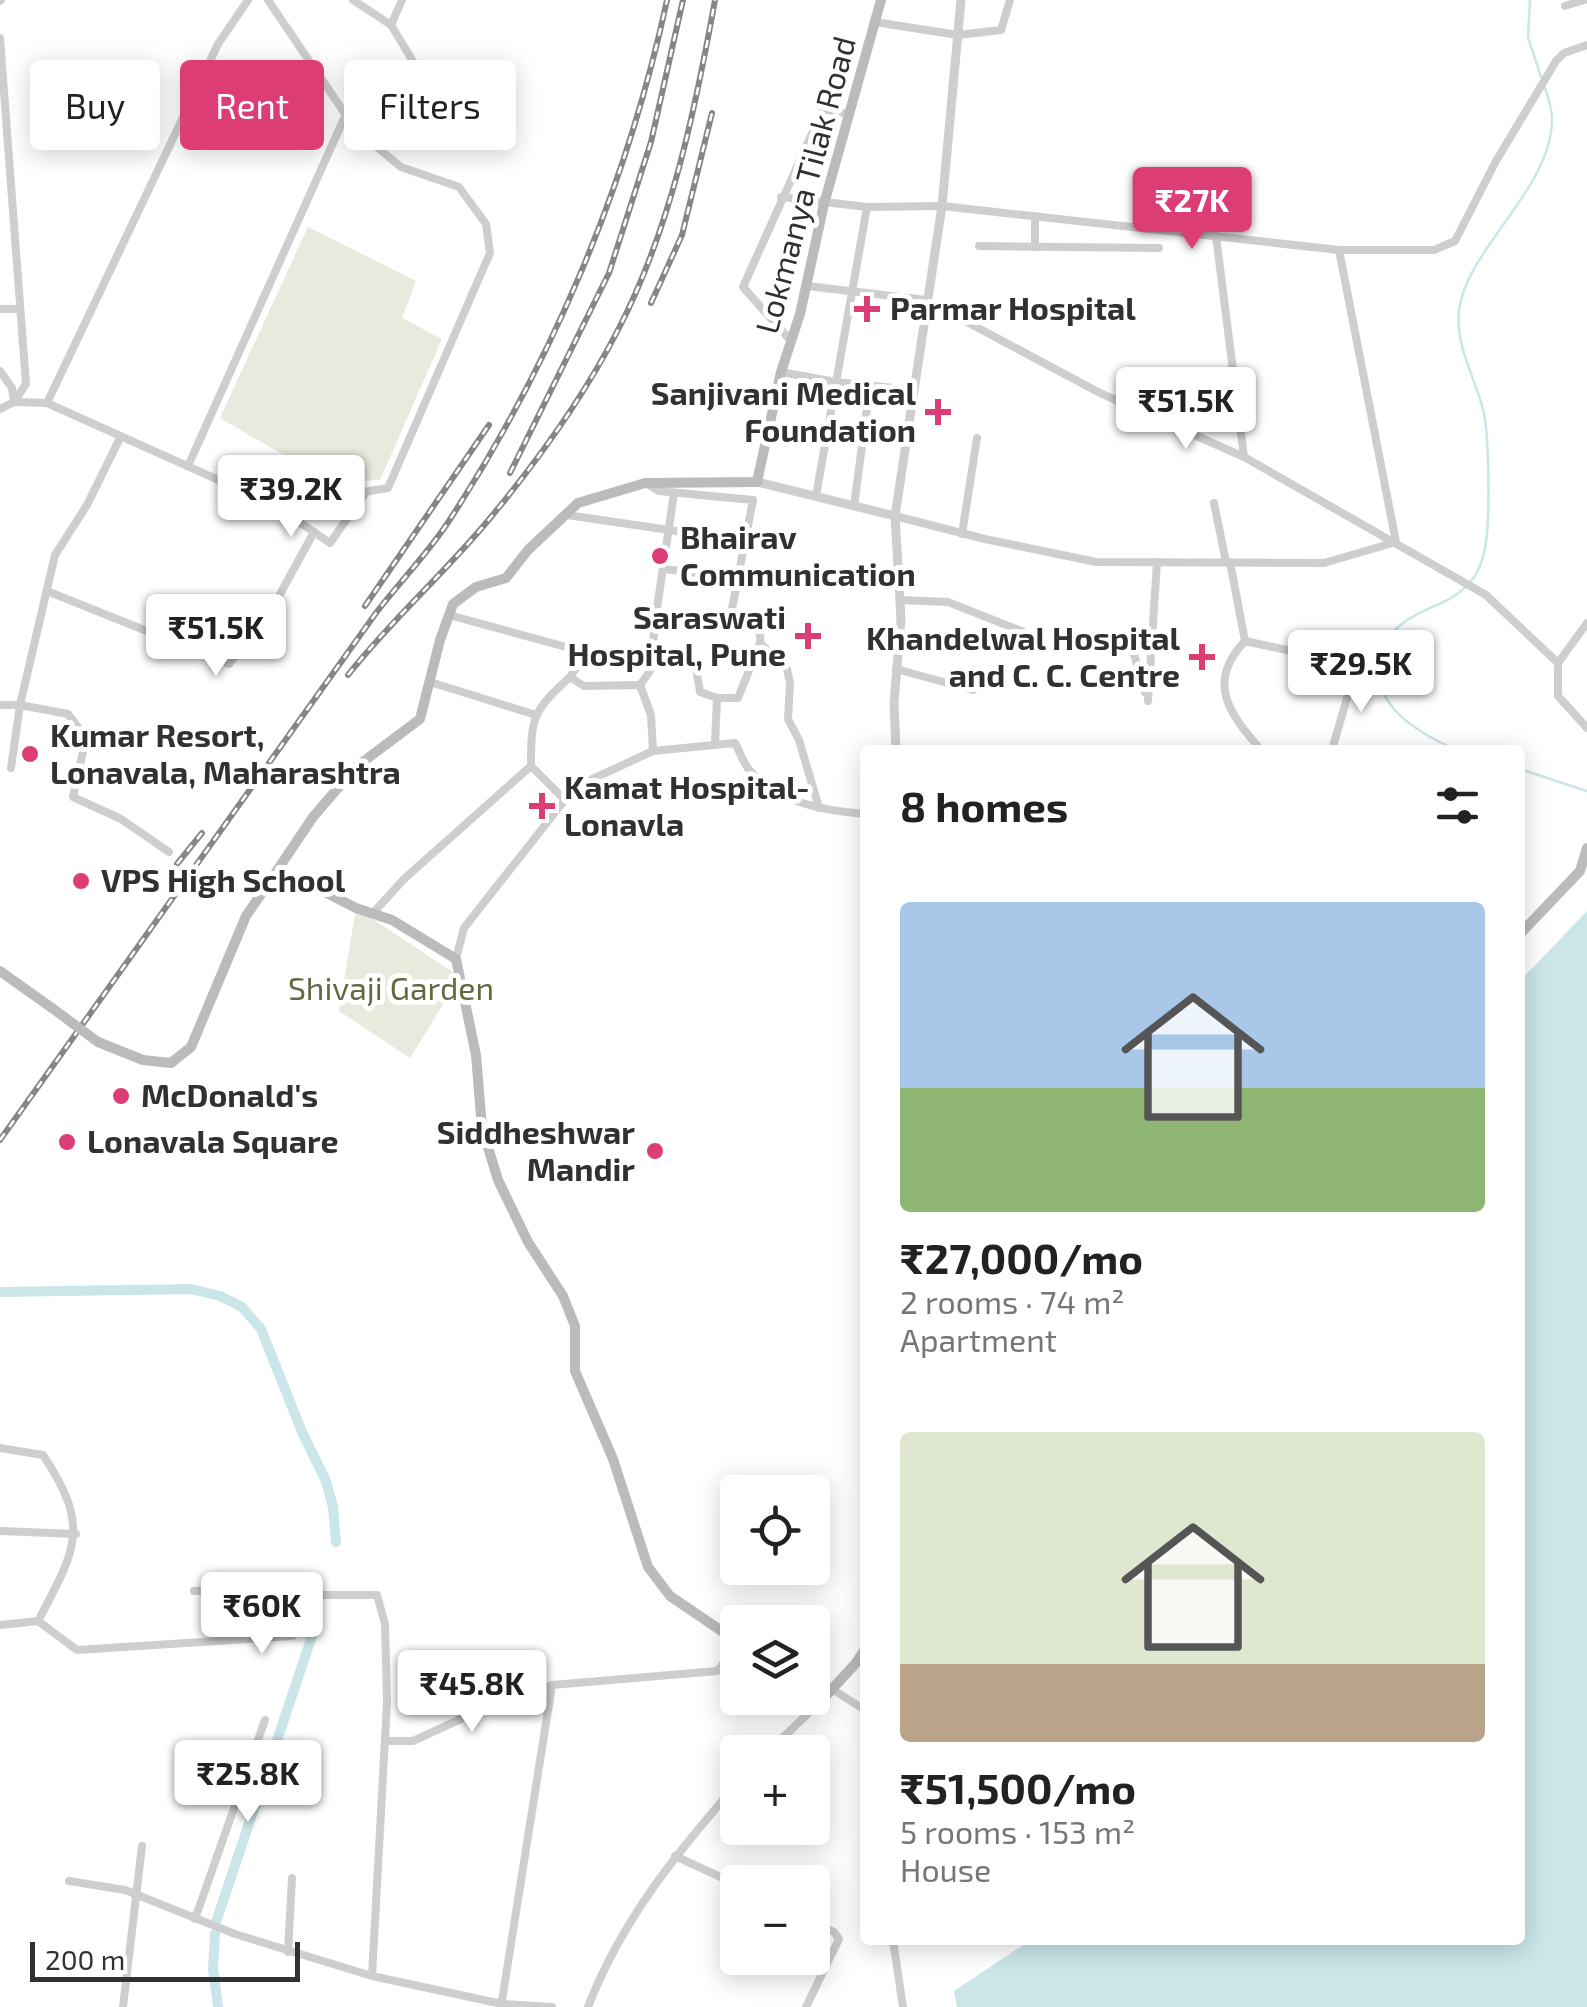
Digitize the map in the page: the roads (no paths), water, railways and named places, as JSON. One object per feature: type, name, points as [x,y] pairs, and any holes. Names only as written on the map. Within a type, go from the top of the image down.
[{"type":"main road","name":"Lokmanya Tilak Road","points":[[757,482],[824,204],[881,0]]},
{"type":"main road","points":[[0,971],[98,1042],[143,1060],[171,1063],[191,1046],[246,916],[313,818],[356,768],[420,719],[454,604],[476,587],[506,578],[528,550],[578,502],[645,483],[757,482]]},
{"type":"main road","points":[[1525,929],[1580,871],[1587,848]]},
{"type":"main road","points":[[270,881],[315,887],[356,908],[374,912],[456,958],[476,1055],[482,1128],[492,1162],[528,1242],[563,1296],[575,1326],[575,1371],[613,1459],[648,1568],[670,1596],[720,1631]]},
{"type":"main road","points":[[832,1689],[860,1657]]},
{"type":"street","points":[[47,403],[218,44],[248,0]]},
{"type":"street","points":[[268,0],[344,111]]},
{"type":"street","points":[[353,0],[390,25],[412,60]]},
{"type":"street","points":[[390,25],[402,0]]},
{"type":"street","points":[[896,745],[900,600],[895,516],[942,206],[962,0]]},
{"type":"street","points":[[875,22],[958,35],[1001,30],[1010,0]]},
{"type":"street","points":[[1566,6],[1584,0]]},
{"type":"street","points":[[0,38],[26,384],[14,402],[0,410]]},
{"type":"street","points":[[781,198],[867,207],[942,206],[1339,250],[1434,250],[1455,241],[1556,62],[1564,53],[1587,45]]},
{"type":"street","points":[[791,341],[742,287],[824,108],[849,114]]},
{"type":"street","points":[[188,466],[344,118]]},
{"type":"street","points":[[274,505],[292,498],[388,488],[490,252],[486,224],[459,187],[402,168],[377,150]]},
{"type":"street","points":[[816,496],[867,207]]},
{"type":"street","points":[[1035,216],[1035,247]]},
{"type":"street","points":[[1216,236],[1244,457]]},
{"type":"street","points":[[979,246],[1159,248]]},
{"type":"street","points":[[1339,250],[1396,542]]},
{"type":"street","points":[[807,286],[926,300],[1100,393],[1244,457],[1486,595],[1558,664]]},
{"type":"street","points":[[0,309],[20,309]]},
{"type":"street","points":[[0,371],[12,388],[14,402]]},
{"type":"street","points":[[781,372],[913,390]]},
{"type":"street","points":[[854,506],[870,386]]},
{"type":"street","points":[[14,402],[47,403],[122,436],[274,505],[330,543],[367,492]]},
{"type":"street","points":[[11,768],[20,705],[55,555],[122,436]]},
{"type":"street","points":[[962,534],[977,438]]},
{"type":"street","points":[[757,482],[962,534],[1096,562],[1324,563],[1396,542]]},
{"type":"street","name":"Lokmanya Tilak Road","points":[[731,614],[757,482]]},
{"type":"street","points":[[645,483],[659,491],[753,500]]},
{"type":"street","points":[[640,684],[650,671],[674,493]]},
{"type":"street","points":[[1214,503],[1244,641]]},
{"type":"street","points":[[568,515],[744,542]]},
{"type":"street","points":[[47,591],[229,664],[273,607],[314,532]]},
{"type":"street","points":[[1152,637],[1130,641],[1148,701],[1152,637],[1156,562]]},
{"type":"street","points":[[664,569],[738,578]]},
{"type":"street","points":[[900,600],[948,602],[1039,638]]},
{"type":"street","points":[[652,656],[696,668],[700,692],[717,698],[738,698],[760,643],[760,628],[731,614],[714,624],[656,615]]},
{"type":"street","points":[[449,615],[577,650],[580,662],[570,677],[539,705],[531,734],[531,766],[566,800]]},
{"type":"street","points":[[1587,623],[1558,664],[1558,696],[1587,728]]},
{"type":"street","points":[[1244,641],[1315,656]]},
{"type":"street","points":[[1244,641],[1230,657],[1223,690],[1231,714],[1257,745]]},
{"type":"street","points":[[760,643],[787,669],[788,720],[800,740],[819,808]]},
{"type":"street","points":[[896,669],[973,690]]},
{"type":"street","points":[[1333,745],[1355,670]]},
{"type":"street","points":[[570,677],[584,686],[640,684]]},
{"type":"street","points":[[430,682],[536,716]]},
{"type":"street","points":[[640,684],[652,715],[652,750]]},
{"type":"street","points":[[715,744],[717,698]]},
{"type":"street","points":[[0,705],[68,714],[86,738],[73,796],[121,819],[169,852]]},
{"type":"street","points":[[456,958],[464,928],[574,787],[652,750],[735,743],[751,772],[783,795],[819,808],[860,813]]},
{"type":"street","points":[[374,912],[404,879],[531,766]]},
{"type":"street","points":[[0,1448],[43,1455],[66,1489],[76,1534],[62,1576],[38,1621]]},
{"type":"street","points":[[0,1531],[76,1534]]},
{"type":"street","points":[[0,1626],[38,1621],[77,1650],[293,1636],[297,1585],[194,1591]]},
{"type":"street","points":[[296,1594],[377,1595],[384,1624],[385,1741],[372,1976]]},
{"type":"street","points":[[385,1741],[413,1741],[552,1686],[717,1671],[720,1667]]},
{"type":"street","points":[[501,2005],[552,1686]]},
{"type":"street","points":[[832,1689],[860,1707]]},
{"type":"street","points":[[783,1735],[801,1715]]},
{"type":"street","points":[[195,1919],[265,1720]]},
{"type":"street","points":[[588,2007],[637,1907],[720,1804]]},
{"type":"street","points":[[123,2007],[142,1846]]},
{"type":"street","points":[[676,1856],[720,1877]]},
{"type":"street","points":[[288,1952],[292,1878]]},
{"type":"street","points":[[69,1881],[136,1894],[288,1952],[372,1976],[501,2005],[552,2007]]},
{"type":"street","points":[[830,1930],[840,1939],[830,1959]]},
{"type":"street","points":[[893,1945],[903,2007]]},
{"type":"street","points":[[806,2007],[822,1975]]},
{"type":"water","points":[[1587,911],[1587,2007],[957,2007],[954,1991],[1023,1945],[1525,1945],[1525,976]]},
{"type":"waterway","points":[[1530,0],[1528,37],[1541,77]]},
{"type":"waterway","points":[[1447,745],[1414,727],[1391,705],[1379,676],[1381,660],[1387,640],[1401,625],[1459,593],[1480,565],[1487,530],[1487,440],[1484,413],[1460,337],[1459,310],[1477,264],[1524,195],[1548,146],[1552,117],[1544,84]]},
{"type":"waterway","points":[[1525,771],[1587,791]]},
{"type":"waterway","points":[[0,1292],[191,1289],[220,1296],[242,1307],[261,1329],[326,1481],[336,1542]]},
{"type":"waterway","points":[[216,1922],[314,1630]]},
{"type":"waterway","points":[[215,1934],[213,1969],[218,2007]]},
{"type":"railway","points":[[0,1140],[376,613],[439,535],[485,463],[552,337],[607,206],[630,138],[667,0]]},
{"type":"railway","points":[[510,473],[609,273],[651,142],[683,0]]},
{"type":"railway","points":[[348,675],[509,495],[560,426],[606,353],[637,289],[667,209],[690,126],[715,0]]},
{"type":"railway","points":[[651,303],[682,235],[712,113]]},
{"type":"railway","points":[[365,606],[489,425]]},
{"type":"railway","points":[[177,864],[202,833]]},
{"type":"place","name":"Parmar Hospital","points":[[867,309]]},
{"type":"place","name":"Sanjivani Medical Foundation","points":[[938,412]]},
{"type":"place","name":"Bhairav Communication","points":[[660,556]]},
{"type":"place","name":"Saraswati Hospital, Pune","points":[[808,636]]},
{"type":"place","name":"Khandelwal Hospital and C. C. Centre","points":[[1202,657]]},
{"type":"place","name":"Kumar Resort, Lonavala, Maharashtra","points":[[30,754]]},
{"type":"place","name":"Kamat Hospital- Lonavla","points":[[542,806]]},
{"type":"place","name":"VPS High School","points":[[81,881]]},
{"type":"place","name":"McDonald's","points":[[121,1096]]},
{"type":"place","name":"Lonavala Square","points":[[67,1142]]},
{"type":"place","name":"Siddheshwar Mandir","points":[[655,1151]]},
{"type":"park label","name":"Shivaji Garden","points":[[391,989]]}]
